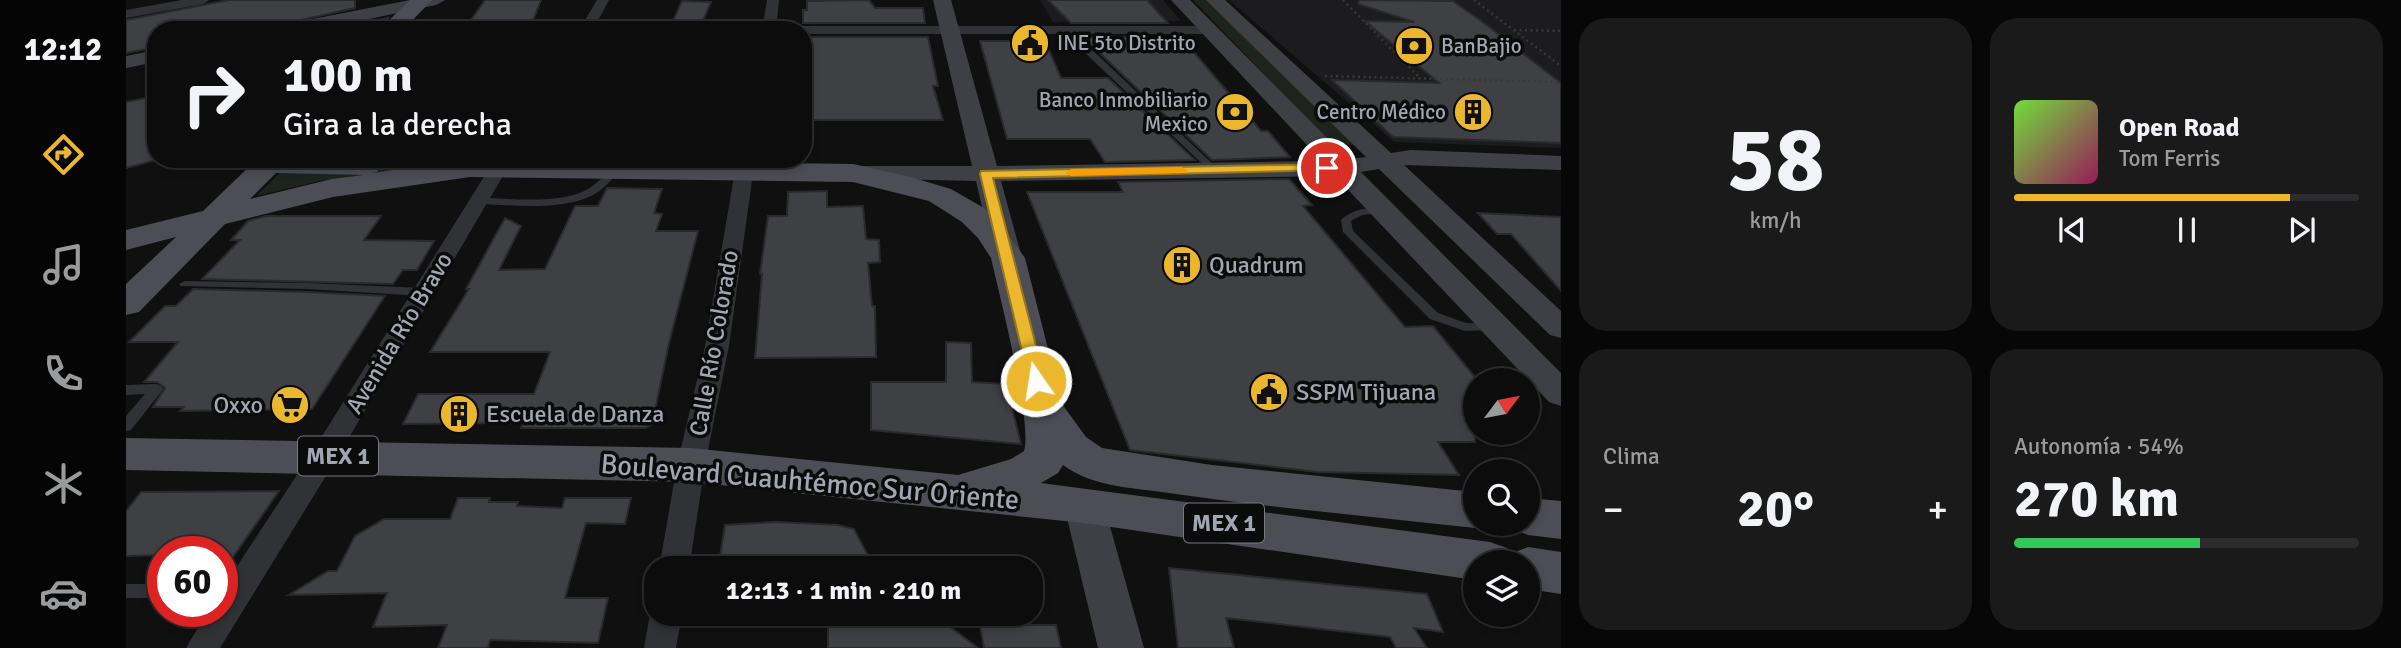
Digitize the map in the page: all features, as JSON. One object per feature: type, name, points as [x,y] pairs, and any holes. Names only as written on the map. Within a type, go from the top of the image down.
[{"type":"main road","points":[[942,0],[1008,258]]},
{"type":"main road","points":[[1181,0],[1561,394]]},
{"type":"main road","points":[[1215,0],[1561,328]]},
{"type":"main road","points":[[331,21],[429,1]]},
{"type":"main road","points":[[402,21],[429,1]]},
{"type":"main road","points":[[415,21],[429,1]]},
{"type":"main road","points":[[126,62],[147,58]]},
{"type":"main road","points":[[853,173],[986,174],[1341,167],[1411,157],[1561,163]]},
{"type":"main road","points":[[126,267],[166,229],[253,168]]},
{"type":"main road","points":[[126,304],[218,215],[257,168]]},
{"type":"main road","name":"MEX 1","points":[[126,240],[332,188],[470,168]]},
{"type":"main road","name":"MEX 1","points":[[565,168],[680,168]]},
{"type":"main road","name":"MEX 1","points":[[776,168],[853,173],[919,188],[957,204],[990,232],[1008,258],[1042,405],[1057,431],[1071,448],[1087,460],[1106,467],[1212,482],[1463,509]]},
{"type":"main road","points":[[956,492],[1025,471],[1043,461],[1048,444],[1042,405]]},
{"type":"main road","name":"Boulevard Cuauhtémoc Sur Oriente","points":[[126,454],[691,465],[1083,505],[1463,558]]},
{"type":"main road","points":[[1083,505],[1121,648]]},
{"type":"main road","points":[[1540,517],[1561,520]]},
{"type":"main road","points":[[1540,570],[1561,573]]},
{"type":"street","points":[[126,14],[203,0]]},
{"type":"street","points":[[591,21],[603,0]]},
{"type":"street","points":[[770,21],[773,0]]},
{"type":"street","points":[[812,30],[1209,30]]},
{"type":"street","name":"Avenida Río Bravo","points":[[238,580],[324,456],[479,201],[490,168]]},
{"type":"street","name":"Calle Río Colorado","points":[[676,556],[691,465],[717,346],[745,168]]},
{"type":"street","points":[[660,648],[664,626]]},
{"type":"street","name":"Avenida Río Bravo","points":[[202,648],[212,627]]},
{"type":"lane","points":[[1066,30],[1214,170]]},
{"type":"lane","points":[[479,201],[538,201],[584,195],[599,186],[615,170]]},
{"type":"lane","points":[[185,284],[423,292]]},
{"type":"lane","points":[[126,390],[156,389],[126,426]]},
{"type":"lane","points":[[126,591],[147,591]]},
{"type":"path","points":[[1343,0],[1420,77]]},
{"type":"path","points":[[1474,0],[1561,66]]},
{"type":"path","points":[[1514,30],[1561,31]]},
{"type":"path","points":[[1320,76],[1561,82]]},
{"type":"shaded area","points":[[1040,0],[1163,0],[1181,21],[1053,22]]},
{"type":"shaded area","points":[[1193,0],[1209,0],[1357,144],[1335,148]]},
{"type":"shaded area","points":[[1229,0],[1561,0],[1561,148],[1394,142]]},
{"type":"shaded area","points":[[285,168],[416,170],[320,181],[256,196]]},
{"type":"building","points":[[229,0],[355,0],[355,8],[296,21],[147,21],[147,49],[126,53],[126,20]]},
{"type":"building","points":[[485,0],[541,0],[533,21],[470,21]]},
{"type":"building","points":[[869,0],[875,8],[923,8],[925,23],[812,23],[803,21],[803,10],[807,10],[807,1]]},
{"type":"building","points":[[1048,0],[1147,0],[1168,23],[1071,23]]},
{"type":"building","points":[[1359,0],[1453,1],[1561,83],[1561,143],[1393,137],[1332,80],[1439,83],[1365,21],[1414,22],[1358,4]]},
{"type":"building","points":[[682,1],[711,2],[703,21],[673,21]]},
{"type":"building","points":[[812,37],[928,37],[938,86],[933,86],[943,120],[812,120]]},
{"type":"building","points":[[1083,37],[1181,37],[1261,131],[1268,131],[1290,157],[1212,160]]},
{"type":"building","points":[[980,41],[1045,41],[1061,78],[1108,78],[1195,160],[1105,162],[1090,139],[1007,139]]},
{"type":"building","points":[[147,98],[147,162],[126,168],[126,102]]},
{"type":"building","points":[[1289,179],[1312,205],[1303,206],[1405,327],[1433,326],[1468,368],[1463,368],[1463,442],[1438,442],[1459,475],[1318,472],[1130,450],[1027,192],[1123,192],[1118,182]]},
{"type":"building","points":[[607,188],[662,189],[654,213],[662,214],[656,231],[698,231],[669,343],[652,425],[645,428],[521,428],[523,423],[403,424],[418,394],[534,394],[550,352],[430,352],[469,289],[466,289],[505,218],[521,226],[499,270],[545,269],[575,206],[598,206]]},
{"type":"building","points":[[827,191],[827,207],[863,206],[866,239],[879,240],[880,262],[868,263],[872,306],[875,306],[876,357],[755,358],[760,274],[768,216],[787,216],[788,192]]},
{"type":"building","points":[[1478,213],[1561,217],[1561,291],[1511,234],[1497,234]]},
{"type":"building","points":[[266,216],[381,216],[364,240],[434,241],[417,270],[403,270],[393,284],[202,279],[240,240],[231,240],[248,221]]},
{"type":"building","points":[[193,289],[385,296],[312,409],[180,411],[184,407],[153,407],[165,388],[157,382],[144,382],[178,342],[129,342],[165,306],[176,306]]},
{"type":"building","points":[[946,342],[971,343],[972,382],[1006,384],[1021,444],[871,430],[871,382],[946,382]]},
{"type":"building","points":[[279,491],[238,550],[238,536],[147,536],[147,555],[126,556],[126,511],[141,492]]},
{"type":"building","points":[[458,498],[490,498],[489,502],[518,502],[517,506],[562,508],[565,498],[631,498],[625,524],[586,523],[565,598],[608,598],[598,643],[490,640],[488,648],[438,648],[447,625],[373,627],[387,593],[289,595],[328,571],[337,571],[355,536],[384,519],[450,519]]},
{"type":"building","points":[[776,522],[838,525],[854,529],[868,556],[720,556],[725,525]]},
{"type":"building","points":[[1169,568],[1427,594],[1443,632],[1414,628],[1427,648],[1396,648],[1390,637],[1226,618],[1234,648],[1178,648]]},
{"type":"building","points":[[1056,625],[1061,648],[984,648],[980,626]]},
{"type":"building","points":[[828,626],[949,626],[978,648],[828,648]]},
{"type":"slow traffic","points":[[1071,173],[1182,171]]},
{"type":"place","name":"INE 5to Distrito","points":[[1030,43]]},
{"type":"place","name":"BanBajio","points":[[1414,46]]},
{"type":"place","name":"Banco Inmobiliario Mexico","points":[[1235,112]]},
{"type":"place","name":"Centro Médico","points":[[1473,112]]},
{"type":"place","name":"Quadrum","points":[[1182,265]]},
{"type":"place","name":"SSPM Tijuana","points":[[1269,392]]},
{"type":"place","name":"Oxxo","points":[[290,405]]},
{"type":"place","name":"Escuela de Danza","points":[[459,414]]},
{"type":"route","points":[[1036,381],[986,174],[1327,168]]}]
